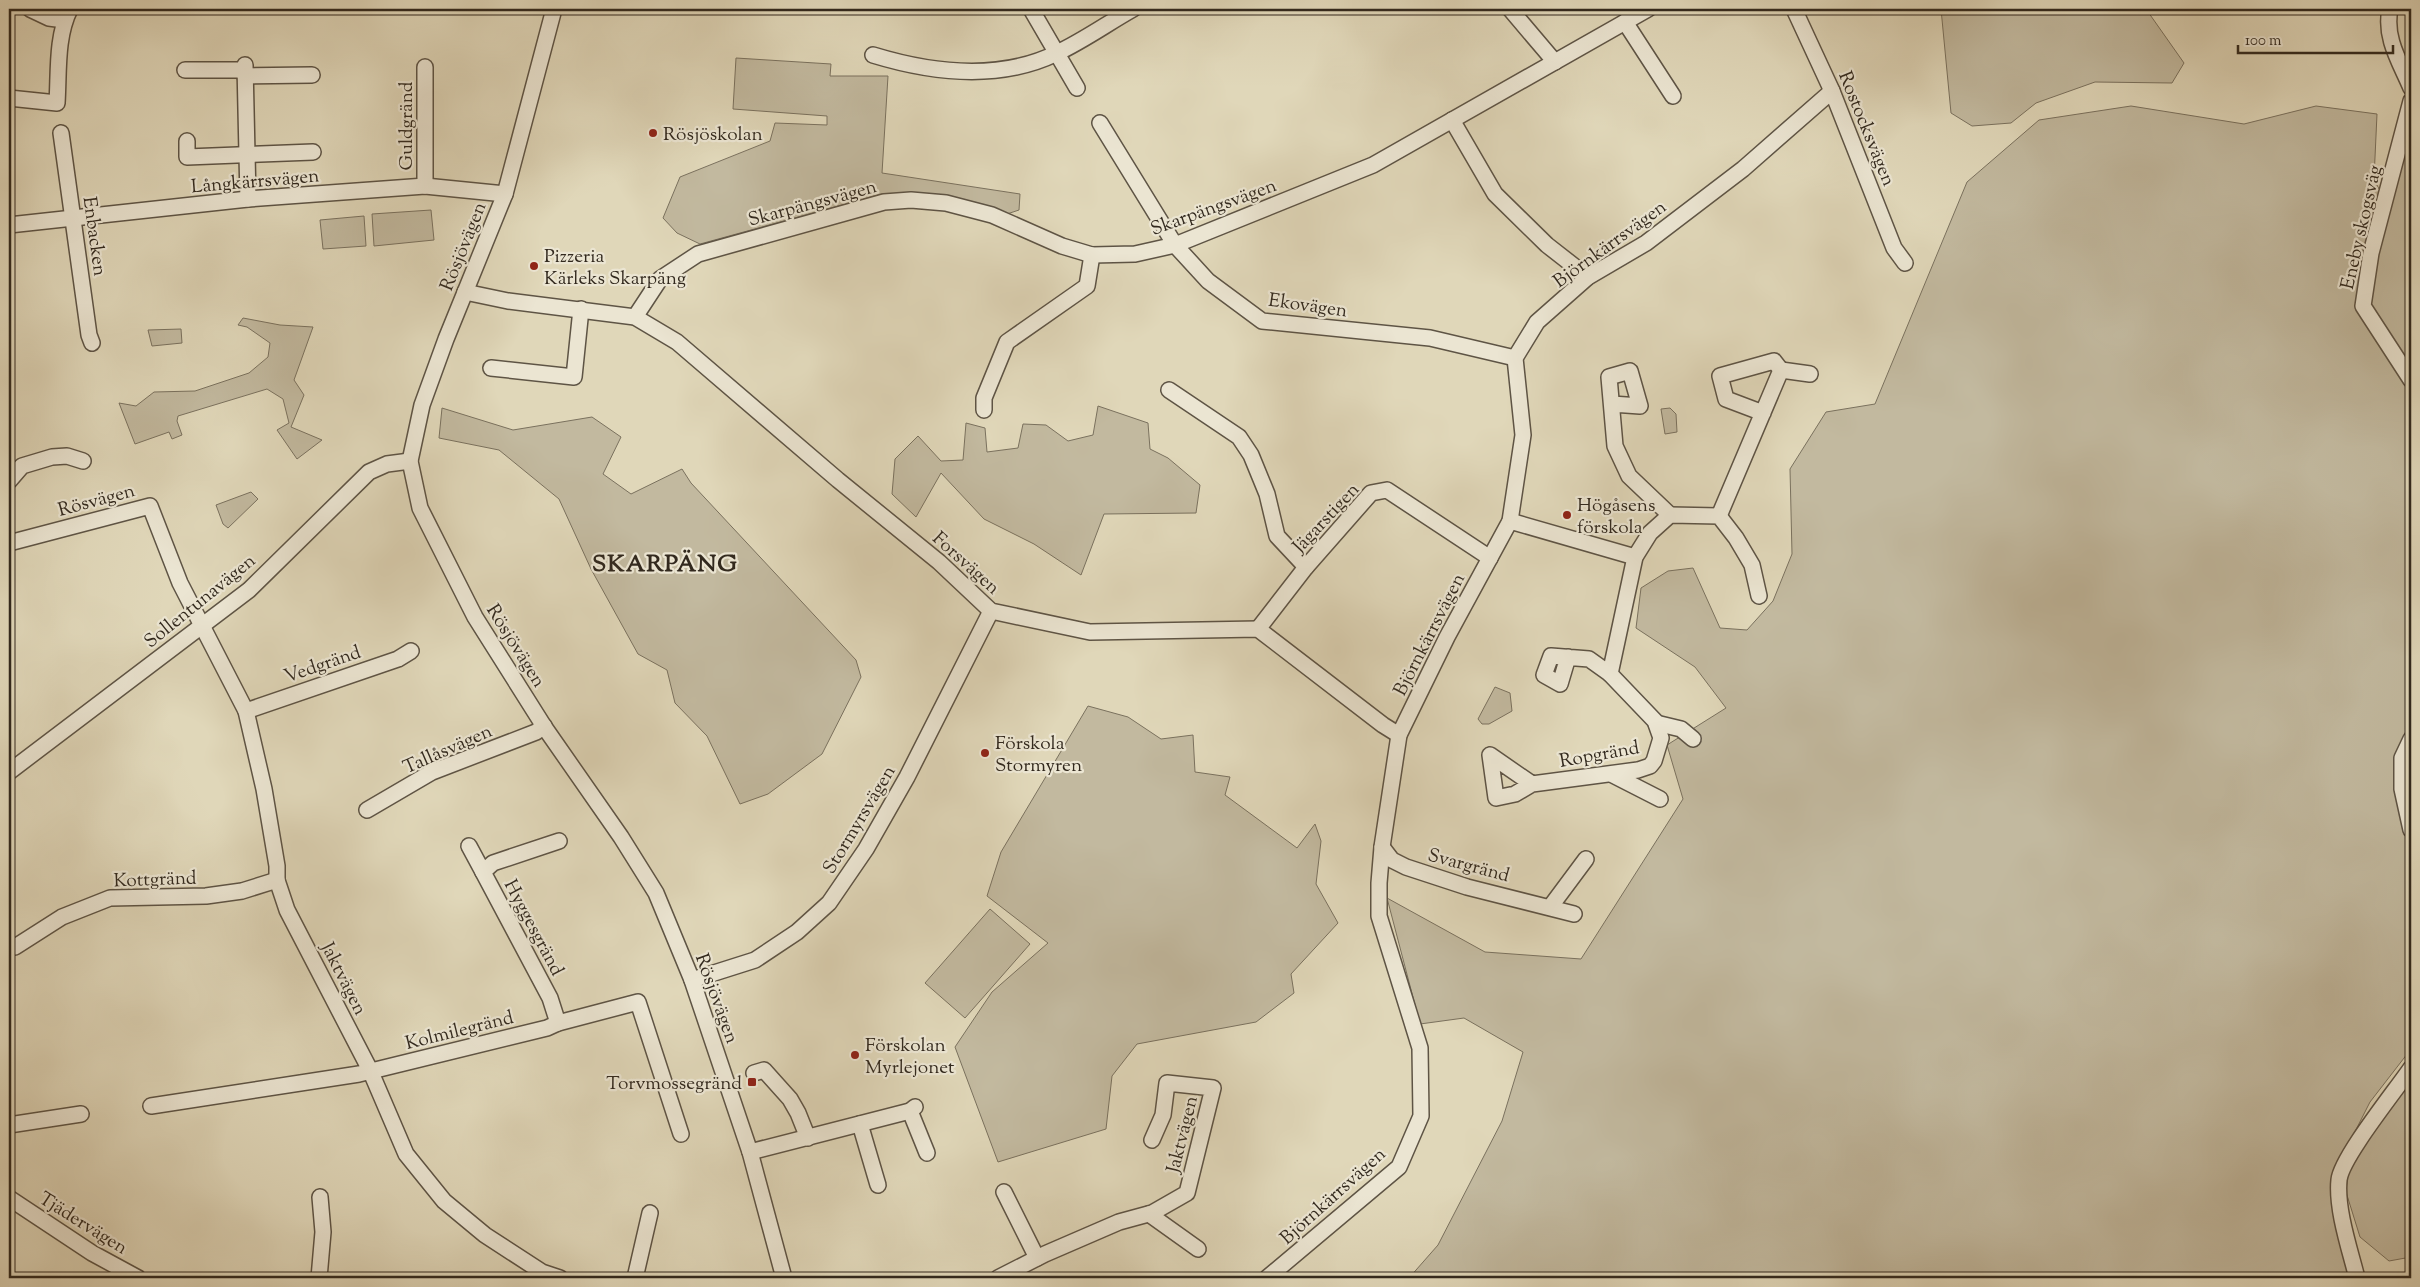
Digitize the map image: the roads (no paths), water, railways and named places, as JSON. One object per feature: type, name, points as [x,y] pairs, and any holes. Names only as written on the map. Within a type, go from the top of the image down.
[{"type":"street","points":[[9,98],[57,103],[59,56],[67,15],[49,18],[30,9]]},
{"type":"street","name":"Rösjövägen","points":[[554,9],[505,194],[422,405],[410,461],[420,508],[438,547],[475,616],[544,726],[621,837],[656,894],[692,980],[750,1152],[784,1278]]},
{"type":"street","points":[[1031,9],[1077,88]]},
{"type":"street","points":[[873,55],[907,65],[978,72],[1018,68],[1057,53],[1133,9]]},
{"type":"street","points":[[1510,9],[1555,62]]},
{"type":"street","name":"Skarpängsvägen","points":[[635,317],[660,279],[698,254],[884,202],[910,200],[946,203],[992,215],[1062,246],[1092,255],[1135,254],[1175,245],[1373,165],[1648,9]]},
{"type":"street","name":"Rostocksvägen","points":[[1794,9],[1832,91],[1894,248],[1904,263]]},
{"type":"street","points":[[2390,9],[2387,22],[2390,38],[2411,88]]},
{"type":"street","points":[[1625,22],[1673,96]]},
{"type":"street","name":"Guldgränd","points":[[424,186],[425,67]]},
{"type":"street","points":[[184,70],[245,70],[312,75]]},
{"type":"street","points":[[245,70],[248,199]]},
{"type":"street","name":"Björnkärrsvägen","points":[[1267,1278],[1400,1167],[1421,1116],[1420,1048],[1379,916],[1382,847],[1400,735],[1447,637],[1510,521],[1523,435],[1515,358],[1537,322],[1588,277],[1646,243],[1735,175],[1832,91]]},
{"type":"street","name":"Eneby skogsväg","points":[[2411,100],[2371,253],[2363,306],[2411,380]]},
{"type":"street","points":[[1452,120],[1495,194],[1548,245],[1588,277]]},
{"type":"street","name":"Ekovägen","points":[[1100,123],[1175,245],[1208,281],[1262,321],[1430,338],[1515,358]]},
{"type":"street","name":"Enbacken","points":[[62,133],[89,335],[92,343]]},
{"type":"street","points":[[187,141],[187,156],[313,152]]},
{"type":"street","name":"Långkärrsvägen","points":[[9,225],[248,199],[424,186],[505,194]]},
{"type":"street","points":[[984,410],[984,398],[1007,342],[1087,286],[1092,255]]},
{"type":"street","name":"Forsvägen","points":[[465,292],[508,301],[635,317],[677,342],[939,562],[991,611],[1090,632],[1258,630]]},
{"type":"street","points":[[491,368],[574,377],[581,309]]},
{"type":"street","points":[[1763,413],[1726,399],[1720,376],[1774,361],[1781,370],[1810,374]]},
{"type":"street","points":[[1719,516],[1781,370]]},
{"type":"street","points":[[1169,390],[1239,438],[1250,455],[1267,494],[1277,536],[1306,566]]},
{"type":"street","points":[[1612,404],[1615,446],[1628,476],[1670,514],[1719,516],[1736,538],[1752,565],[1759,596]]},
{"type":"street","points":[[9,481],[22,466],[52,457],[67,456],[83,461]]},
{"type":"street","name":"Sollentunavägen","points":[[11,764],[203,627],[249,590],[369,472],[387,464],[410,461]]},
{"type":"street","name":"Jägarstigen","points":[[1258,630],[1306,566],[1371,494],[1388,490],[1490,558]]},
{"type":"street","name":"Rösvägen","points":[[10,538],[150,506],[180,582],[203,627]]},
{"type":"street","points":[[1610,674],[1635,557],[1650,533],[1670,514]]},
{"type":"street","points":[[1510,521],[1635,557]]},
{"type":"street","name":"Stormyrsvägen","points":[[692,980],[755,960],[796,932],[829,903],[866,849],[907,777],[991,611]]},
{"type":"street","name":"Jaktvägen","points":[[203,627],[246,711],[264,789],[277,866],[277,880],[287,910],[370,1070],[406,1154],[444,1201],[485,1235],[542,1272],[560,1278]]},
{"type":"street","points":[[1258,630],[1383,725],[1400,735]]},
{"type":"street","name":"Vedgränd","points":[[246,711],[398,659],[411,650]]},
{"type":"street","name":"Ropgränd","points":[[1532,784],[1613,775],[1650,766],[1654,761],[1662,738],[1656,723],[1610,674],[1590,659],[1568,657]]},
{"type":"street","points":[[1656,723],[1680,728],[1693,740]]},
{"type":"street","name":"Tallåsvägen","points":[[367,810],[432,772],[536,732],[544,726]]},
{"type":"street","points":[[2411,739],[2402,758],[2402,789],[2411,830]]},
{"type":"street","points":[[1613,775],[1660,799]]},
{"type":"street","name":"Hyggesgränd","points":[[558,1023],[550,998],[483,872],[493,863],[559,841]]},
{"type":"street","points":[[469,846],[483,872]]},
{"type":"street","name":"Svargränd","points":[[1382,847],[1392,860],[1406,867],[1467,886],[1551,906],[1574,914]]},
{"type":"street","points":[[1551,906],[1586,859]]},
{"type":"street","name":"Kottgränd","points":[[15,947],[62,917],[110,898],[206,896],[242,890],[277,880]]},
{"type":"street","name":"Kolmilegränd","points":[[150,1106],[359,1074],[538,1030],[638,1002],[682,1134]]},
{"type":"street","points":[[2357,1278],[2341,1209],[2339,1179],[2349,1155],[2411,1068]]},
{"type":"street","points":[[754,1073],[764,1070],[790,1099],[808,1138]]},
{"type":"street","name":"Jaktvägen","points":[[998,1278],[1037,1258],[1119,1222],[1149,1214],[1187,1193],[1213,1088],[1168,1083],[1163,1115],[1152,1140]]},
{"type":"street","points":[[750,1152],[913,1109],[927,1154]]},
{"type":"street","points":[[9,1125],[81,1114]]},
{"type":"street","points":[[860,1124],[878,1185]]},
{"type":"street","points":[[1004,1192],[1037,1258]]},
{"type":"street","points":[[318,1278],[323,1232],[320,1197]]},
{"type":"street","name":"Tjädervägen","points":[[9,1198],[92,1253],[138,1278]]},
{"type":"street","points":[[635,1278],[650,1213]]},
{"type":"street","points":[[1149,1214],[1198,1249]]},
{"type":"place","name":"Rösjöskolan","points":[[653,133]]},
{"type":"place","name":"Pizzeria Kärleks Skarpäng","points":[[534,266]]},
{"type":"place","name":"Högåsens förskola","points":[[1567,515]]},
{"type":"place","name":"Förskola Stormyren","points":[[985,753]]},
{"type":"place","name":"Förskolan Myrlejonet","points":[[855,1055]]},
{"type":"place","name":"Torvmossegränd","points":[[752,1082]]},
{"type":"district","name":"SKARPÄNG","points":[[665,563]]}]
